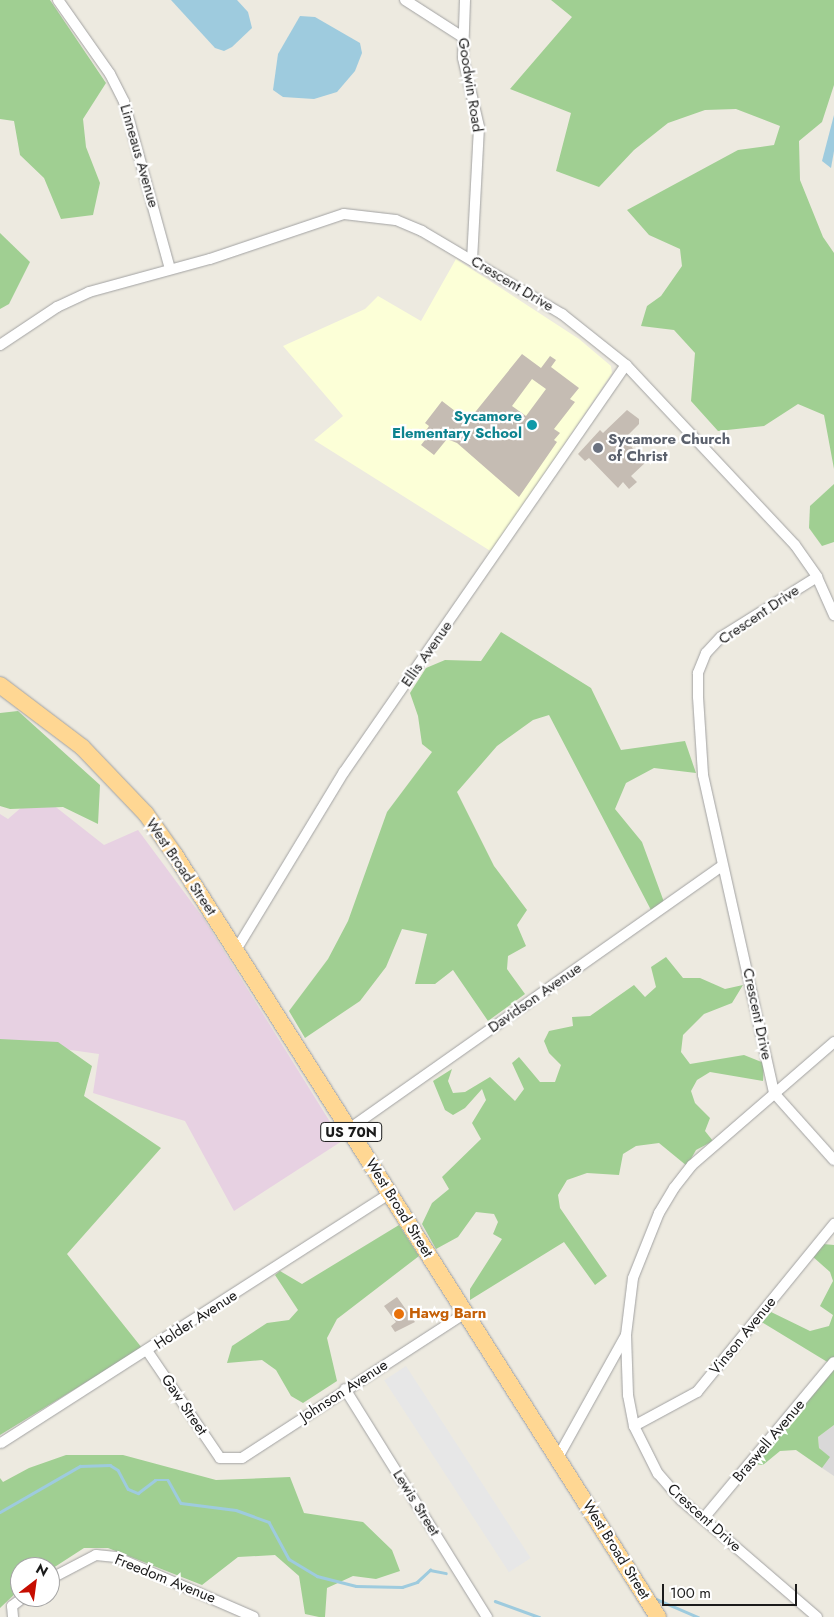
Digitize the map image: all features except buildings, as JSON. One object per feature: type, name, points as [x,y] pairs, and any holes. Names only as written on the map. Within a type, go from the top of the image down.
[{"type":"main road","name":"West Broad Street","points":[[0,685],[82,747],[146,814],[236,950],[658,1617]]},
{"type":"street","name":"Linneaus Avenue","points":[[58,0],[110,74],[124,102],[170,269]]},
{"type":"street","points":[[405,0],[461,36]]},
{"type":"street","name":"Goodwin Road","points":[[466,0],[461,36],[479,127],[472,260]]},
{"type":"street","name":"Crescent Drive","points":[[0,344],[57,307],[89,292],[170,269],[344,214],[396,220],[472,260],[562,314],[626,365],[795,545],[817,577],[721,637],[706,653],[698,673],[703,775],[721,867],[774,1093],[692,1164],[664,1204],[633,1278],[626,1335],[628,1395],[634,1426],[658,1474],[703,1519],[817,1617]]},
{"type":"street","name":"Ellis Avenue","points":[[236,950],[344,772],[626,365]]},
{"type":"street","points":[[817,577],[834,615]]},
{"type":"street","name":"Davidson Avenue","points":[[349,1129],[721,867]]},
{"type":"street","points":[[834,1042],[774,1093],[834,1160]]},
{"type":"street","name":"Holder Avenue","points":[[1,1443],[148,1352],[390,1194]]},
{"type":"street","name":"Vinson Avenue","points":[[634,1426],[697,1392],[834,1224]]},
{"type":"street","name":"Johnson Avenue","points":[[220,1458],[242,1458],[345,1389],[465,1313]]},
{"type":"street","points":[[558,1459],[626,1335]]},
{"type":"street","name":"Gaw Street","points":[[148,1352],[220,1458]]},
{"type":"street","name":"Braswell Avenue","points":[[703,1519],[834,1362]]},
{"type":"street","name":"Lewis Street","points":[[345,1389],[487,1617]]},
{"type":"street","name":"Freedom Avenue","points":[[60,1574],[96,1554],[116,1557],[254,1617]]},
{"type":"shaded area","points":[[456,259],[579,339],[611,366],[612,373],[492,552],[314,440],[343,416],[283,346],[365,309],[378,296],[421,321]]},
{"type":"shaded area","points":[[38,793],[104,845],[138,830],[204,919],[342,1141],[234,1211],[185,1121],[93,1093],[99,1054],[0,1040],[0,814],[8,819]]},
{"type":"shaded area","points":[[406,1366],[531,1558],[509,1572],[384,1380]]},
{"type":"shaded area","points":[[834,1425],[834,1476],[822,1468],[829,1457],[819,1448],[818,1437]]},
{"type":"green space","points":[[0,0],[50,0],[106,83],[83,119],[86,147],[100,183],[93,215],[61,219],[44,178],[20,155],[14,121],[0,119]]},
{"type":"green space","points":[[551,0],[834,0],[834,85],[822,122],[799,141],[800,180],[823,237],[834,253],[834,469],[824,415],[798,404],[764,426],[718,431],[691,401],[695,353],[674,330],[641,326],[647,306],[661,296],[682,266],[680,249],[649,235],[627,210],[738,150],[774,145],[780,126],[736,109],[705,110],[668,123],[634,150],[599,187],[556,171],[571,113],[510,89],[572,17]]},
{"type":"green space","points":[[0,233],[30,262],[9,304],[0,309]]},
{"type":"green space","points":[[834,484],[834,542],[822,546],[809,528],[810,506]]},
{"type":"green space","points":[[501,632],[591,688],[621,750],[685,741],[696,773],[654,768],[626,783],[615,809],[642,842],[664,902],[651,910],[549,715],[533,720],[497,746],[457,792],[494,866],[527,910],[517,925],[526,946],[508,956],[507,969],[525,994],[488,1021],[453,970],[435,984],[415,984],[427,934],[402,929],[386,967],[360,1001],[305,1038],[289,1011],[328,959],[348,921],[387,812],[432,752],[422,744],[418,716],[410,693],[426,668],[445,660],[481,661]]},
{"type":"green space","points":[[18,711],[100,785],[98,824],[63,807],[10,809],[0,806],[0,713]]},
{"type":"green space","points":[[666,957],[683,978],[700,978],[725,989],[743,985],[732,1003],[704,1014],[683,1035],[681,1052],[690,1064],[744,1055],[764,1063],[763,1081],[710,1072],[697,1080],[691,1091],[695,1103],[710,1118],[705,1131],[713,1141],[696,1150],[687,1166],[659,1143],[636,1146],[623,1154],[619,1175],[587,1173],[567,1180],[558,1195],[560,1208],[607,1276],[595,1285],[564,1242],[470,1300],[470,1289],[502,1239],[493,1234],[498,1222],[494,1214],[476,1212],[458,1237],[436,1249],[422,1224],[432,1203],[449,1189],[442,1177],[481,1139],[472,1123],[486,1100],[482,1089],[465,1108],[453,1115],[445,1110],[433,1081],[452,1069],[448,1081],[453,1093],[465,1092],[490,1077],[515,1101],[524,1089],[512,1063],[519,1057],[540,1082],[555,1082],[561,1065],[549,1053],[544,1041],[549,1031],[573,1026],[572,1017],[590,1016],[634,985],[645,997],[656,987],[651,967]]},
{"type":"green space","points":[[0,1039],[58,1042],[92,1066],[84,1096],[161,1148],[67,1254],[142,1348],[0,1435]]},
{"type":"green space","points":[[399,1225],[419,1256],[337,1319],[327,1338],[337,1381],[303,1403],[291,1396],[276,1370],[262,1360],[227,1363],[232,1346],[267,1323],[289,1320],[298,1310],[275,1275],[280,1271],[302,1284]]},
{"type":"green space","points":[[823,1244],[834,1245],[834,1357],[829,1363],[760,1321],[769,1311],[810,1331],[829,1326],[833,1315],[820,1306],[833,1281],[830,1272],[812,1256]]},
{"type":"green space","points":[[834,1368],[834,1425],[818,1437],[819,1448],[830,1457],[822,1468],[796,1450],[780,1451],[763,1465],[754,1464]]},
{"type":"green space","points":[[66,1455],[123,1455],[216,1480],[290,1477],[304,1513],[363,1522],[392,1550],[400,1571],[376,1579],[353,1576],[327,1588],[325,1617],[319,1617],[305,1614],[299,1576],[275,1555],[238,1557],[202,1585],[108,1548],[84,1548],[60,1564],[60,1557],[10,1557],[10,1598],[0,1608],[0,1478],[3,1482],[29,1468]]},
{"type":"water","points":[[171,0],[237,0],[248,12],[252,28],[232,47],[224,51],[215,48]]},
{"type":"water","points":[[300,16],[315,17],[360,43],[362,53],[355,71],[337,92],[314,99],[283,97],[273,90],[278,54]]},
{"type":"water","points":[[834,115],[834,151],[831,168],[822,161]]},
{"type":"waterway","points":[[0,1512],[80,1466],[110,1465],[118,1470],[128,1489],[138,1493],[155,1480],[168,1480],[181,1503],[236,1510],[269,1522],[289,1559],[317,1576],[356,1586],[402,1587],[417,1582],[430,1570],[446,1573]]},
{"type":"waterway","points":[[656,1599],[698,1617]]},
{"type":"waterway","points":[[495,1601],[539,1617]]},
{"type":"place","name":"Sycamore Elementary School","points":[[532,425]]},
{"type":"place","name":"Sycamore Church of Christ","points":[[598,448]]},
{"type":"place","name":"Hawg Barn","points":[[399,1314]]}]
